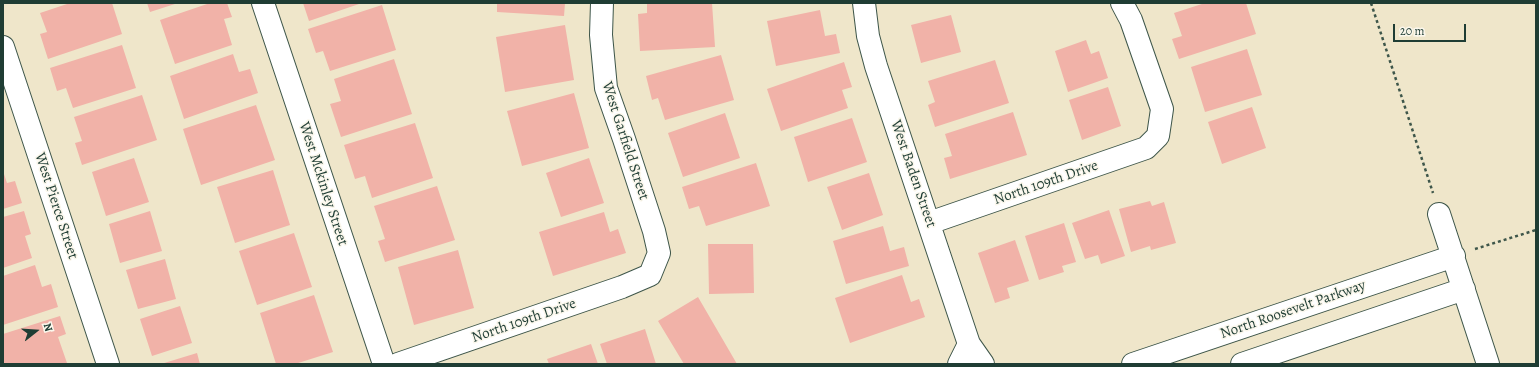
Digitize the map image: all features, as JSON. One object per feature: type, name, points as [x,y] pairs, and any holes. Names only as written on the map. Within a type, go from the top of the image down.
[{"type":"street","name":"West Mckinley Street","points":[[263,3],[384,364]]},
{"type":"street","name":"West Garfield Street","points":[[602,3],[601,34],[606,88],[654,231],[659,253],[650,275]]},
{"type":"street","name":"West Baden Street","points":[[864,3],[868,36],[876,66],[969,344]]},
{"type":"street","name":"North 109th Drive","points":[[929,223],[1146,148],[1158,136],[1162,109],[1131,20],[1122,3]]},
{"type":"street","name":"West Pierce Street","points":[[3,47],[108,364]]},
{"type":"street","points":[[1439,214],[1454,256],[1488,364]]},
{"type":"street","name":"North Roosevelt Parkway","points":[[1133,364],[1454,256]]},
{"type":"street","name":"North 109th Drive","points":[[398,364],[622,287],[650,275]]},
{"type":"street","points":[[1242,364],[1464,289]]},
{"type":"street","points":[[959,364],[969,344]]},
{"type":"street","points":[[969,344],[982,364]]},
{"type":"path","points":[[1371,3],[1439,214]]},
{"type":"path","points":[[1454,256],[1536,230]]},
{"type":"building","points":[[70,3],[112,3],[122,34],[48,59],[40,34],[47,32],[40,13]]},
{"type":"building","points":[[147,3],[178,3],[150,12]]},
{"type":"building","points":[[210,3],[227,3],[232,17],[224,19],[232,45],[175,64],[160,20]]},
{"type":"building","points":[[303,3],[362,3],[309,21]]},
{"type":"building","points":[[497,3],[565,3],[564,16],[497,12]]},
{"type":"building","points":[[647,3],[712,3],[715,47],[640,51],[638,14],[647,13]]},
{"type":"building","points":[[1205,3],[1246,3],[1256,34],[1179,59],[1172,39],[1182,36],[1174,13]]},
{"type":"building","points":[[382,5],[396,50],[330,71],[323,51],[316,53],[308,29]]},
{"type":"building","points":[[820,10],[825,36],[836,34],[840,53],[776,66],[767,21]]},
{"type":"building","points":[[951,15],[961,52],[921,63],[911,25]]},
{"type":"building","points":[[565,25],[574,80],[505,92],[496,37]]},
{"type":"building","points":[[1086,40],[1091,54],[1099,51],[1108,78],[1068,92],[1055,51]]},
{"type":"building","points":[[122,45],[136,88],[73,108],[66,88],[57,91],[50,68]]},
{"type":"building","points":[[1247,49],[1262,95],[1205,112],[1191,67]]},
{"type":"building","points":[[233,54],[239,72],[250,69],[258,93],[184,119],[170,76]]},
{"type":"building","points":[[721,55],[734,100],[665,120],[658,98],[652,100],[646,76]]},
{"type":"building","points":[[394,59],[412,114],[341,137],[330,104],[341,101],[334,79]]},
{"type":"building","points":[[995,60],[1009,103],[935,127],[928,105],[935,102],[928,81]]},
{"type":"building","points":[[844,62],[852,87],[842,90],[848,108],[781,131],[767,89]]},
{"type":"building","points":[[1108,87],[1121,126],[1082,140],[1069,100]]},
{"type":"building","points":[[574,93],[589,148],[522,166],[507,111]]},
{"type":"building","points":[[142,95],[157,140],[82,165],[75,143],[82,141],[74,117]]},
{"type":"building","points":[[256,105],[275,160],[201,185],[183,129]]},
{"type":"building","points":[[1252,107],[1266,148],[1222,164],[1208,122]]},
{"type":"building","points":[[1013,112],[1027,155],[950,179],[944,158],[952,156],[945,134]]},
{"type":"building","points":[[725,113],[740,158],[683,177],[668,133]]},
{"type":"building","points":[[852,118],[867,162],[808,182],[794,137]]},
{"type":"building","points":[[415,123],[433,178],[372,198],[365,176],[355,179],[344,145]]},
{"type":"building","points":[[134,158],[149,202],[106,216],[92,172]]},
{"type":"building","points":[[589,158],[604,203],[561,217],[546,173]]},
{"type":"building","points":[[756,163],[770,206],[706,226],[699,206],[689,209],[682,187]]},
{"type":"building","points":[[273,170],[290,225],[235,243],[217,187]]},
{"type":"building","points":[[3,171],[7,183],[15,181],[22,203],[3,209]]},
{"type":"building","points":[[869,173],[883,215],[842,230],[827,187]]},
{"type":"building","points":[[437,186],[455,240],[385,262],[378,241],[385,239],[374,206]]},
{"type":"building","points":[[1150,201],[1152,206],[1164,202],[1176,243],[1151,250],[1150,246],[1131,252],[1119,209]]},
{"type":"building","points":[[1109,210],[1125,256],[1101,264],[1098,255],[1085,259],[1072,223]]},
{"type":"building","points":[[24,211],[31,234],[25,236],[32,258],[3,268],[3,217]]},
{"type":"building","points":[[150,211],[162,251],[120,263],[109,224]]},
{"type":"building","points":[[604,212],[610,232],[618,229],[626,253],[553,276],[539,232]]},
{"type":"building","points":[[1064,223],[1076,262],[1062,266],[1064,272],[1039,280],[1025,236]]},
{"type":"building","points":[[883,226],[890,251],[904,247],[909,266],[846,284],[833,241]]},
{"type":"building","points":[[294,233],[312,287],[257,305],[239,251]]},
{"type":"building","points":[[1015,240],[1029,281],[1007,288],[1010,298],[995,303],[978,253]]},
{"type":"building","points":[[708,244],[753,244],[754,293],[709,294]]},
{"type":"building","points":[[458,250],[474,308],[414,325],[398,267]]},
{"type":"building","points":[[165,259],[176,299],[138,309],[126,270]]},
{"type":"building","points":[[35,265],[42,287],[51,284],[58,307],[3,325],[3,276]]},
{"type":"building","points":[[902,275],[911,302],[919,299],[925,317],[850,343],[835,298]]},
{"type":"building","points":[[314,295],[333,352],[295,364],[276,364],[260,313]]},
{"type":"building","points":[[698,297],[737,364],[684,364],[658,321]]},
{"type":"building","points":[[180,306],[192,343],[152,356],[140,319]]},
{"type":"building","points":[[60,316],[66,334],[58,337],[67,363],[3,364],[3,334]]},
{"type":"building","points":[[645,329],[656,364],[607,364],[600,344]]},
{"type":"building","points":[[591,344],[598,364],[549,364],[547,359]]},
{"type":"building","points":[[197,353],[200,364],[161,364]]}]
